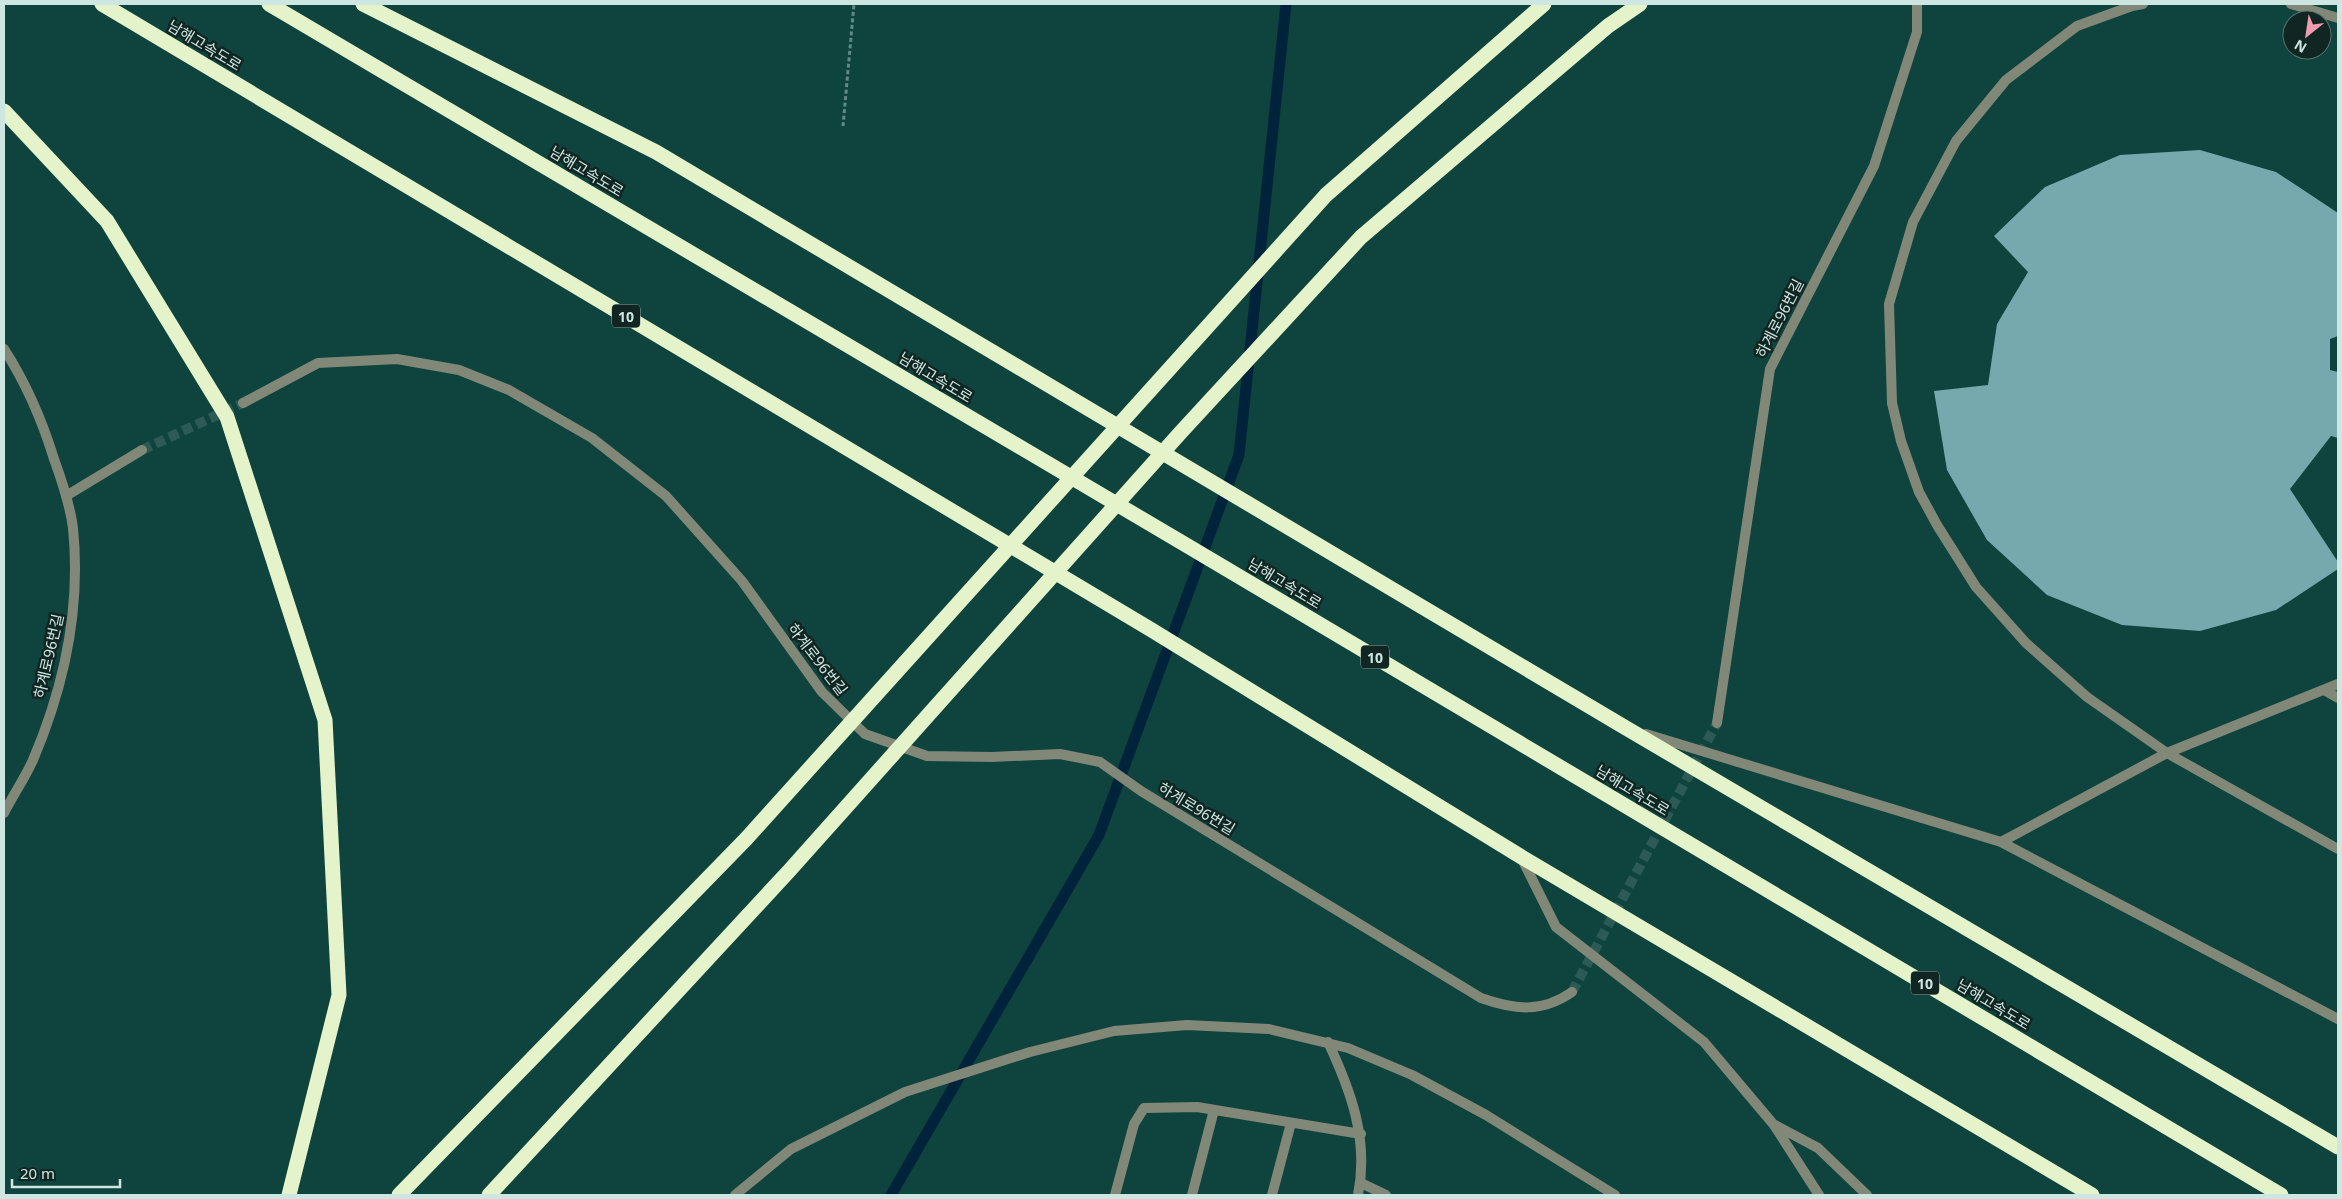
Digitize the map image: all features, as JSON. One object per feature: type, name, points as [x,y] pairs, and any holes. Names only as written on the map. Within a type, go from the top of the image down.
[{"type":"highway","name":"남해고속도로","points":[[102,4],[1150,629],[1520,856],[2092,1195]]},
{"type":"highway","name":"남해고속도로","points":[[269,4],[1568,771],[2281,1195]]},
{"type":"highway","points":[[364,4],[656,152],[1626,728],[2338,1147]]},
{"type":"highway","points":[[399,1195],[746,839],[1326,195],[1544,4]]},
{"type":"highway","points":[[489,1195],[789,871],[1181,432],[1361,238],[1608,26],[1640,4]]},
{"type":"highway","points":[[4,110],[107,221],[227,417],[326,720],[339,995],[289,1195]]},
{"type":"street","name":"하계로96번길","points":[[1717,723],[1770,369],[1874,166],[1917,32],[1917,4]]},
{"type":"street","points":[[2143,4],[2132,6],[2077,26],[2006,80],[1956,141],[1914,222],[1889,304],[1892,393],[1901,440],[1919,492],[1976,587],[2026,643],[2087,697],[2167,753],[2338,849]]},
{"type":"street","points":[[2291,4],[2338,18]]},
{"type":"street","name":"하계로96번길","points":[[4,349],[20,374],[46,433],[66,496],[73,526],[75,570],[73,623],[57,693],[36,752],[4,813]]},
{"type":"street","name":"하계로96번길","points":[[243,403],[318,363],[328,362],[397,359],[459,370],[509,390],[592,438],[666,496],[742,581],[822,692],[865,734],[928,756],[992,757],[1060,754],[1100,762],[1141,791],[1481,998],[1505,1007],[1533,1007],[1557,1003],[1572,992]]},
{"type":"street","points":[[66,496],[142,450]]},
{"type":"street","points":[[2001,842],[2167,753],[2338,684]]},
{"type":"street","points":[[2324,690],[2338,698]]},
{"type":"street","points":[[1626,728],[2001,842],[2338,1019]]},
{"type":"street","points":[[1520,856],[1556,927],[1704,1042],[1774,1125],[1819,1195]]},
{"type":"street","points":[[735,1195],[790,1149],[905,1092],[991,1064],[1114,1031],[1188,1025],[1269,1028],[1348,1048],[1412,1075],[1486,1116],[1616,1195]]},
{"type":"street","points":[[1328,1042],[1352,1099],[1361,1134],[1361,1182],[1358,1195]]},
{"type":"street","points":[[1115,1195],[1134,1124],[1144,1108],[1197,1107],[1361,1134]]},
{"type":"street","points":[[1192,1195],[1214,1110]]},
{"type":"street","points":[[1272,1195],[1291,1123]]},
{"type":"street","points":[[1774,1125],[1818,1148],[1867,1195]]},
{"type":"street","points":[[1361,1182],[1386,1195]]},
{"type":"path","points":[[843,126],[854,4]]},
{"type":"building","points":[[2200,150],[2276,172],[2338,213],[2338,336],[2330,339],[2330,370],[2338,372],[2338,438],[2331,436],[2290,489],[2338,562],[2338,569],[2276,610],[2200,631],[2122,625],[2047,595],[1987,540],[1947,470],[1934,391],[1988,385],[1997,324],[2028,272],[1994,236],[2045,187],[2120,155]]},
{"type":"waterway","points":[[891,1195],[1099,835],[1239,455],[1286,4]]},
{"type":"tunnel","points":[[142,450],[243,403]]},
{"type":"tunnel","points":[[1572,992],[1717,723]]}]
